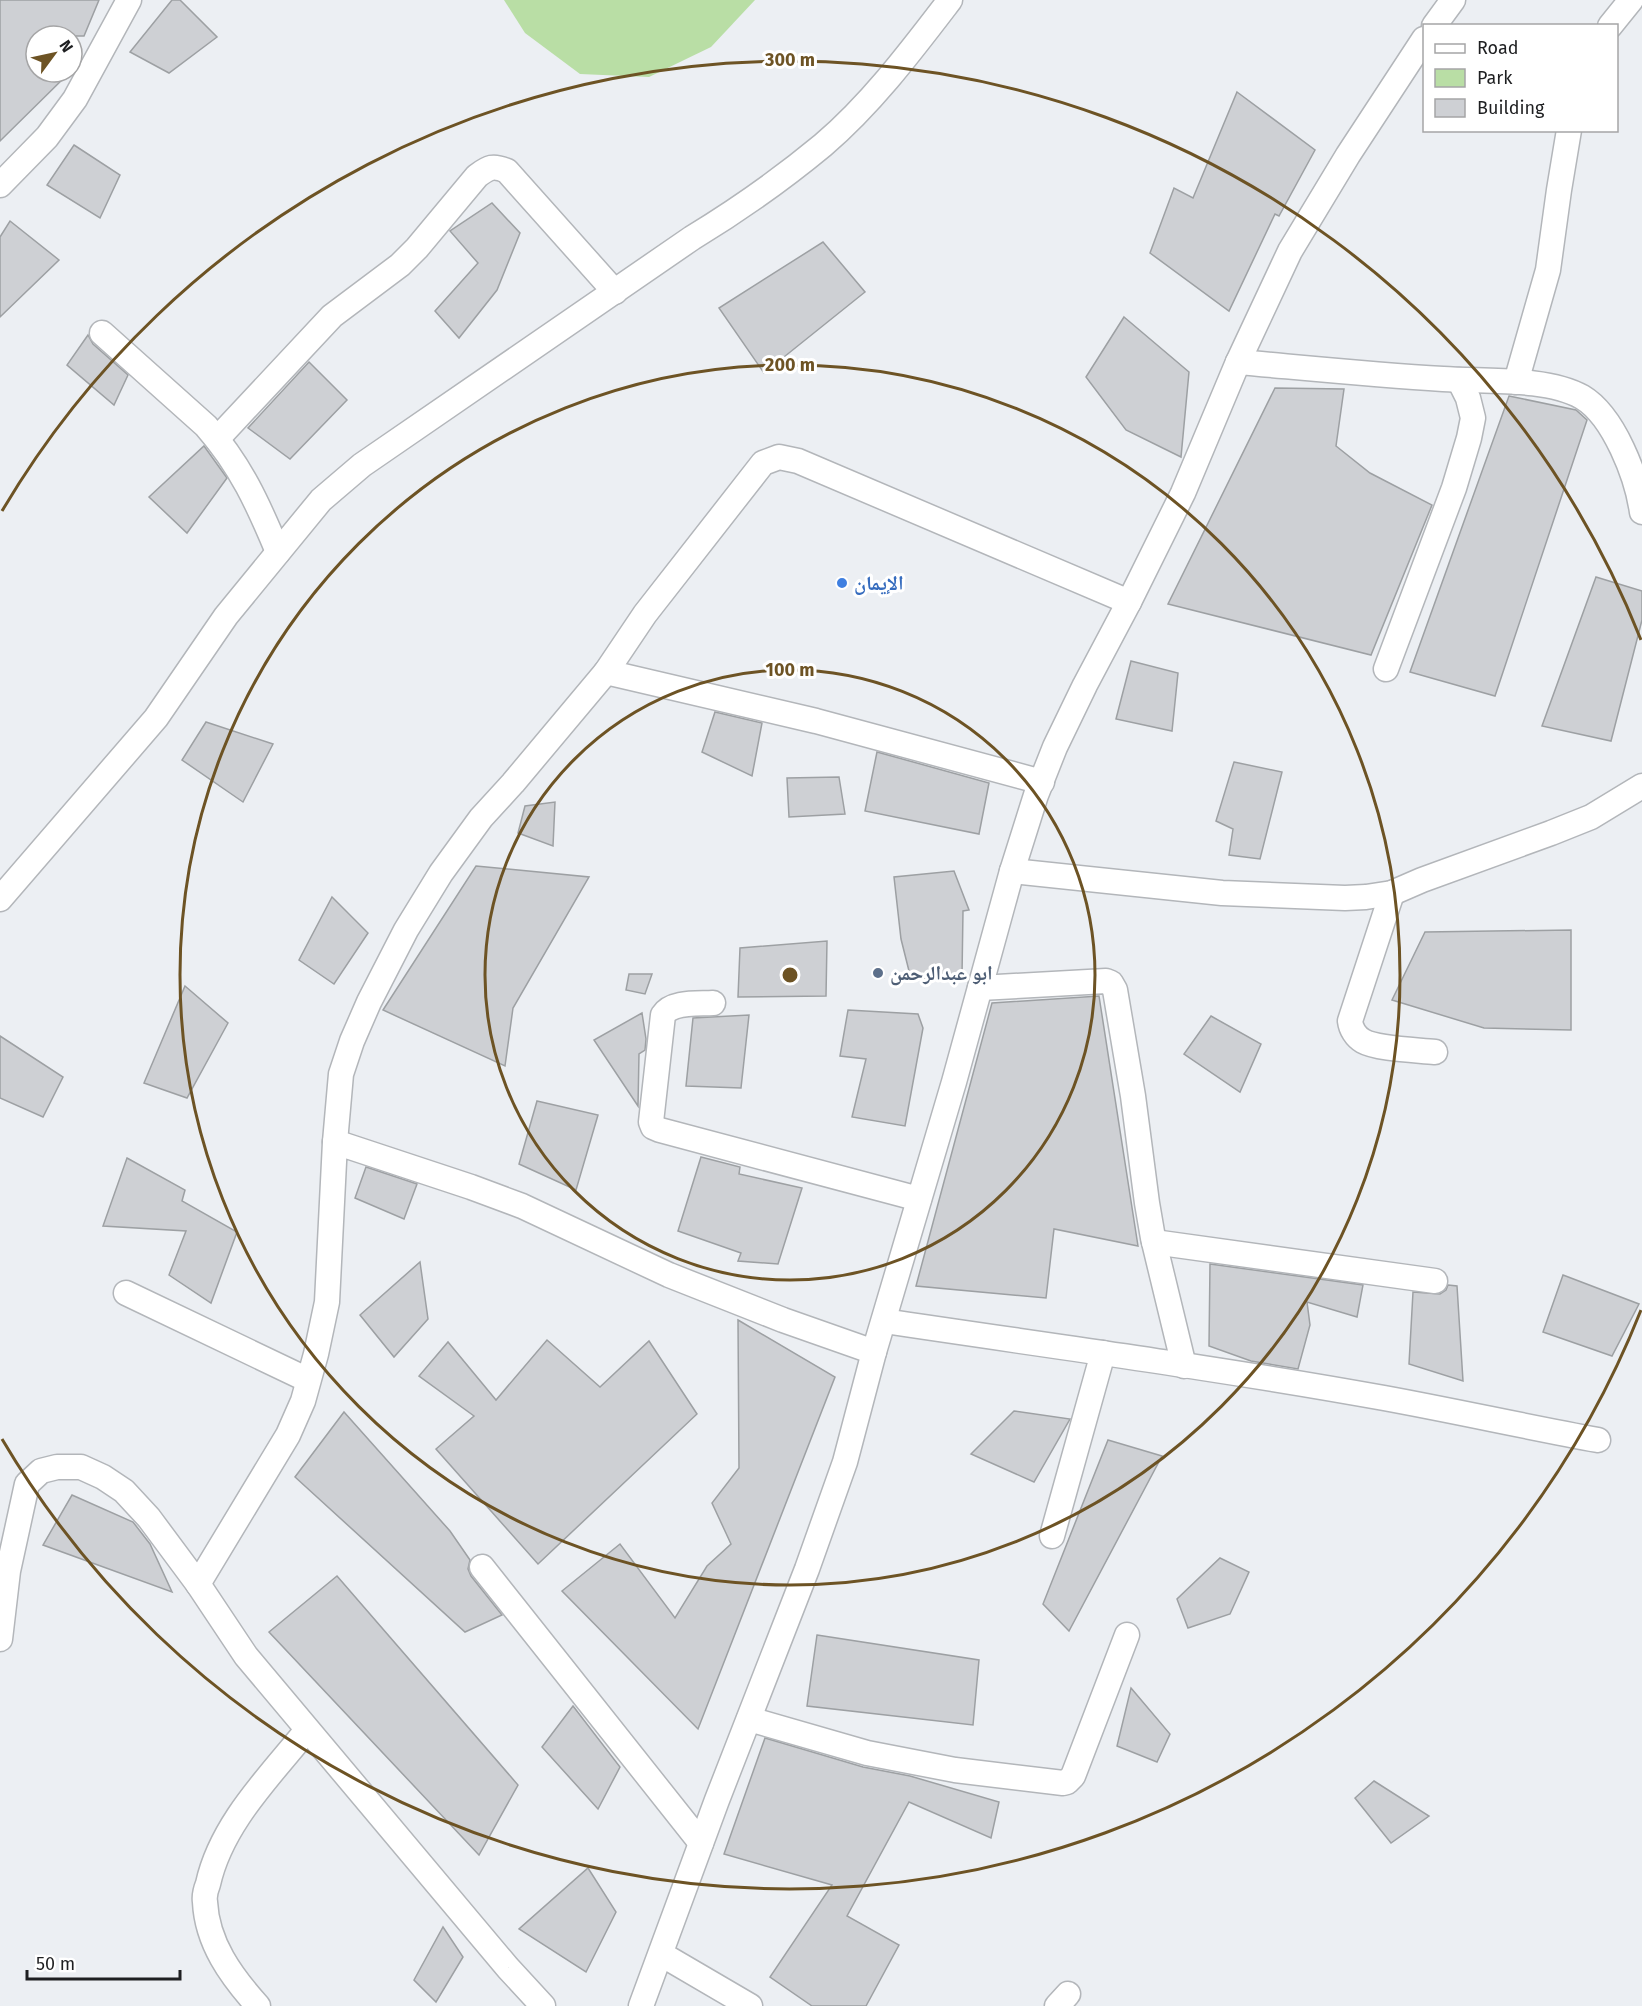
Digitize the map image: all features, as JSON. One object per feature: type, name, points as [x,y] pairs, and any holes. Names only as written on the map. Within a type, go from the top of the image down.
[{"type":"street","points":[[0,185],[47,137],[75,99],[129,0]]},
{"type":"street","points":[[4,887],[70,819],[156,718],[226,616],[321,500],[362,465],[692,238],[744,206],[824,144],[882,86],[950,0]]},
{"type":"street","points":[[1435,24],[1453,0]]},
{"type":"street","points":[[1612,24],[1631,0]]},
{"type":"street","points":[[641,2006],[701,1842],[803,1580],[844,1462],[1012,871],[1055,747],[1183,493],[1238,362],[1290,251],[1348,155],[1423,42]]},
{"type":"street","points":[[1516,382],[1548,270],[1558,190],[1569,132]]},
{"type":"street","points":[[217,439],[332,316],[400,265],[477,176],[489,168],[496,166],[507,171],[615,292]]},
{"type":"street","points":[[102,333],[206,426],[217,439],[253,493],[278,552]]},
{"type":"street","points":[[1238,362],[1459,380],[1516,382],[1566,389],[1584,398],[1598,410],[1614,432],[1629,465],[1642,512]]},
{"type":"street","points":[[1386,669],[1454,488],[1469,438],[1473,418],[1468,398],[1459,380]]},
{"type":"street","points":[[198,1584],[288,1435],[303,1401],[327,1302],[335,1142],[341,1074],[369,1002],[406,930],[441,873],[481,818],[606,672],[645,614],[758,468],[768,460],[779,457],[798,461],[1129,602]]},
{"type":"street","points":[[606,672],[816,721],[1042,782]]},
{"type":"street","points":[[1012,871],[1268,896],[1345,898],[1392,893],[1591,817],[1642,786]]},
{"type":"street","points":[[1392,893],[1350,1021],[1351,1028],[1361,1040],[1372,1045],[1435,1052]]},
{"type":"street","points":[[980,988],[1106,981],[1111,983],[1115,990],[1133,1096],[1146,1203],[1184,1366]]},
{"type":"street","points":[[713,1003],[673,1006],[666,1009],[663,1015],[651,1122],[653,1126],[660,1130],[919,1199]]},
{"type":"street","points":[[335,1142],[512,1202],[669,1275],[783,1320],[874,1352]]},
{"type":"street","points":[[1154,1242],[1435,1281]]},
{"type":"street","points":[[126,1293],[308,1380]]},
{"type":"street","points":[[884,1321],[1373,1396],[1598,1440]]},
{"type":"street","points":[[1052,1536],[1103,1353]]},
{"type":"street","points":[[0,1639],[8,1571],[27,1484],[41,1471],[57,1467],[81,1467],[103,1477],[124,1491],[149,1518],[198,1584],[246,1656],[508,1968],[543,2006]]},
{"type":"street","points":[[482,1567],[701,1842]]},
{"type":"street","points":[[749,1719],[878,1755],[955,1770],[1048,1783],[1067,1782],[1073,1776],[1127,1635]]},
{"type":"street","points":[[258,2006],[239,1985],[216,1949],[209,1930],[204,1899],[211,1870],[235,1820],[307,1730]]},
{"type":"street","points":[[661,1954],[750,2006]]},
{"type":"green space","points":[[504,0],[755,0],[711,47],[649,77],[580,74],[525,33]]},
{"type":"building","points":[[0,0],[99,0],[84,36],[84,24],[24,24],[24,84],[58,84],[0,141]]},
{"type":"building","points":[[172,0],[180,0],[217,37],[169,73],[130,52]]},
{"type":"building","points":[[1237,92],[1315,150],[1279,216],[1275,214],[1229,311],[1150,253],[1174,188],[1193,198]]},
{"type":"building","points":[[74,145],[120,175],[100,218],[47,185]]},
{"type":"building","points":[[492,203],[520,233],[497,290],[459,338],[435,311],[478,263],[450,231]]},
{"type":"building","points":[[10,221],[59,260],[0,317],[0,237]]},
{"type":"building","points":[[823,242],[865,292],[764,373],[719,308]]},
{"type":"building","points":[[1124,317],[1189,372],[1181,457],[1126,430],[1086,377]]},
{"type":"building","points":[[88,335],[93,344],[128,375],[114,405],[67,365]]},
{"type":"building","points":[[309,362],[347,400],[290,459],[248,428]]},
{"type":"building","points":[[1275,388],[1344,389],[1336,446],[1370,473],[1432,505],[1371,655],[1168,604]]},
{"type":"building","points":[[1509,396],[1576,410],[1587,420],[1495,696],[1410,672]]},
{"type":"building","points":[[204,446],[227,478],[187,533],[149,497]]},
{"type":"building","points":[[1596,577],[1642,591],[1642,620],[1611,741],[1542,726]]},
{"type":"building","points":[[1131,661],[1178,673],[1172,731],[1116,719]]},
{"type":"building","points":[[715,712],[762,723],[752,776],[702,752]]},
{"type":"building","points":[[206,722],[273,744],[243,802],[182,760]]},
{"type":"building","points":[[877,752],[989,783],[979,834],[865,811]]},
{"type":"building","points":[[1234,762],[1282,772],[1260,859],[1229,855],[1233,829],[1216,821]]},
{"type":"building","points":[[839,777],[845,814],[789,817],[787,778]]},
{"type":"building","points":[[555,802],[553,846],[518,833],[525,806]]},
{"type":"building","points":[[476,866],[589,877],[513,1008],[505,1066],[383,1010]]},
{"type":"building","points":[[954,871],[969,910],[963,911],[962,976],[911,979],[901,939],[894,877]]},
{"type":"building","points":[[332,897],[368,933],[334,984],[299,960]]},
{"type":"building","points":[[1571,930],[1571,1030],[1484,1028],[1392,1000],[1425,932]]},
{"type":"building","points":[[827,941],[826,996],[738,997],[740,948]]},
{"type":"building","points":[[629,974],[652,974],[645,994],[626,990]]},
{"type":"building","points":[[185,986],[228,1023],[187,1098],[144,1083]]},
{"type":"building","points":[[1099,996],[1138,1246],[1054,1229],[1046,1298],[916,1286],[992,1003]]},
{"type":"building","points":[[848,1010],[918,1014],[923,1028],[905,1126],[852,1117],[866,1059],[840,1056]]},
{"type":"building","points":[[642,1013],[646,1039],[645,1050],[639,1054],[638,1106],[594,1040]]},
{"type":"building","points":[[749,1015],[741,1088],[686,1086],[693,1018]]},
{"type":"building","points":[[1211,1016],[1261,1044],[1240,1092],[1184,1054]]},
{"type":"building","points":[[0,1036],[63,1077],[43,1117],[0,1098]]},
{"type":"building","points":[[537,1101],[598,1115],[576,1190],[519,1164]]},
{"type":"building","points":[[701,1157],[740,1167],[739,1174],[802,1188],[778,1264],[738,1261],[741,1253],[678,1231]]},
{"type":"building","points":[[127,1158],[185,1190],[182,1201],[237,1232],[211,1303],[169,1275],[186,1231],[103,1226]]},
{"type":"building","points":[[366,1167],[417,1184],[404,1219],[355,1198]]},
{"type":"building","points":[[420,1262],[428,1319],[394,1357],[360,1315]]},
{"type":"building","points":[[1210,1264],[1363,1285],[1357,1317],[1307,1302],[1310,1325],[1298,1369],[1251,1361],[1209,1346]]},
{"type":"building","points":[[1563,1275],[1639,1304],[1612,1356],[1543,1332]]},
{"type":"building","points":[[1448,1285],[1457,1286],[1463,1381],[1409,1364],[1413,1292],[1440,1294],[1446,1290]]},
{"type":"building","points":[[738,1320],[835,1377],[698,1729],[562,1591],[620,1544],[675,1618],[707,1566],[731,1544],[712,1503],[739,1468]]},
{"type":"building","points":[[547,1340],[600,1387],[649,1341],[697,1414],[538,1564],[436,1449],[474,1416],[419,1376],[448,1342],[496,1400]]},
{"type":"building","points":[[1014,1411],[1070,1419],[1034,1482],[971,1454]]},
{"type":"building","points":[[344,1412],[450,1531],[470,1560],[468,1569],[471,1576],[502,1615],[465,1632],[295,1477]]},
{"type":"building","points":[[1108,1440],[1162,1456],[1069,1631],[1043,1604]]},
{"type":"building","points":[[72,1495],[133,1522],[150,1544],[172,1592],[43,1545]]},
{"type":"building","points":[[1220,1558],[1249,1572],[1230,1614],[1188,1628],[1177,1599]]},
{"type":"building","points":[[337,1576],[518,1785],[479,1855],[269,1632]]},
{"type":"building","points":[[817,1635],[979,1660],[973,1725],[807,1706]]},
{"type":"building","points":[[1131,1688],[1170,1734],[1157,1762],[1117,1746]]},
{"type":"building","points":[[573,1706],[620,1767],[598,1809],[542,1747]]},
{"type":"building","points":[[765,1738],[863,1767],[910,1776],[999,1802],[991,1838],[909,1802],[847,1916],[899,1945],[866,2006],[812,2006],[770,1977],[832,1885],[724,1854]]},
{"type":"building","points":[[1374,1781],[1429,1816],[1391,1843],[1355,1798]]},
{"type":"building","points":[[588,1868],[616,1912],[586,1972],[519,1929]]},
{"type":"building","points":[[443,1927],[463,1957],[436,2002],[414,1980]]},
{"type":"place","name":"الإيمان","points":[[842,583]]},
{"type":"place","name":"ابو عبدالرحمن","points":[[878,973]]}]
